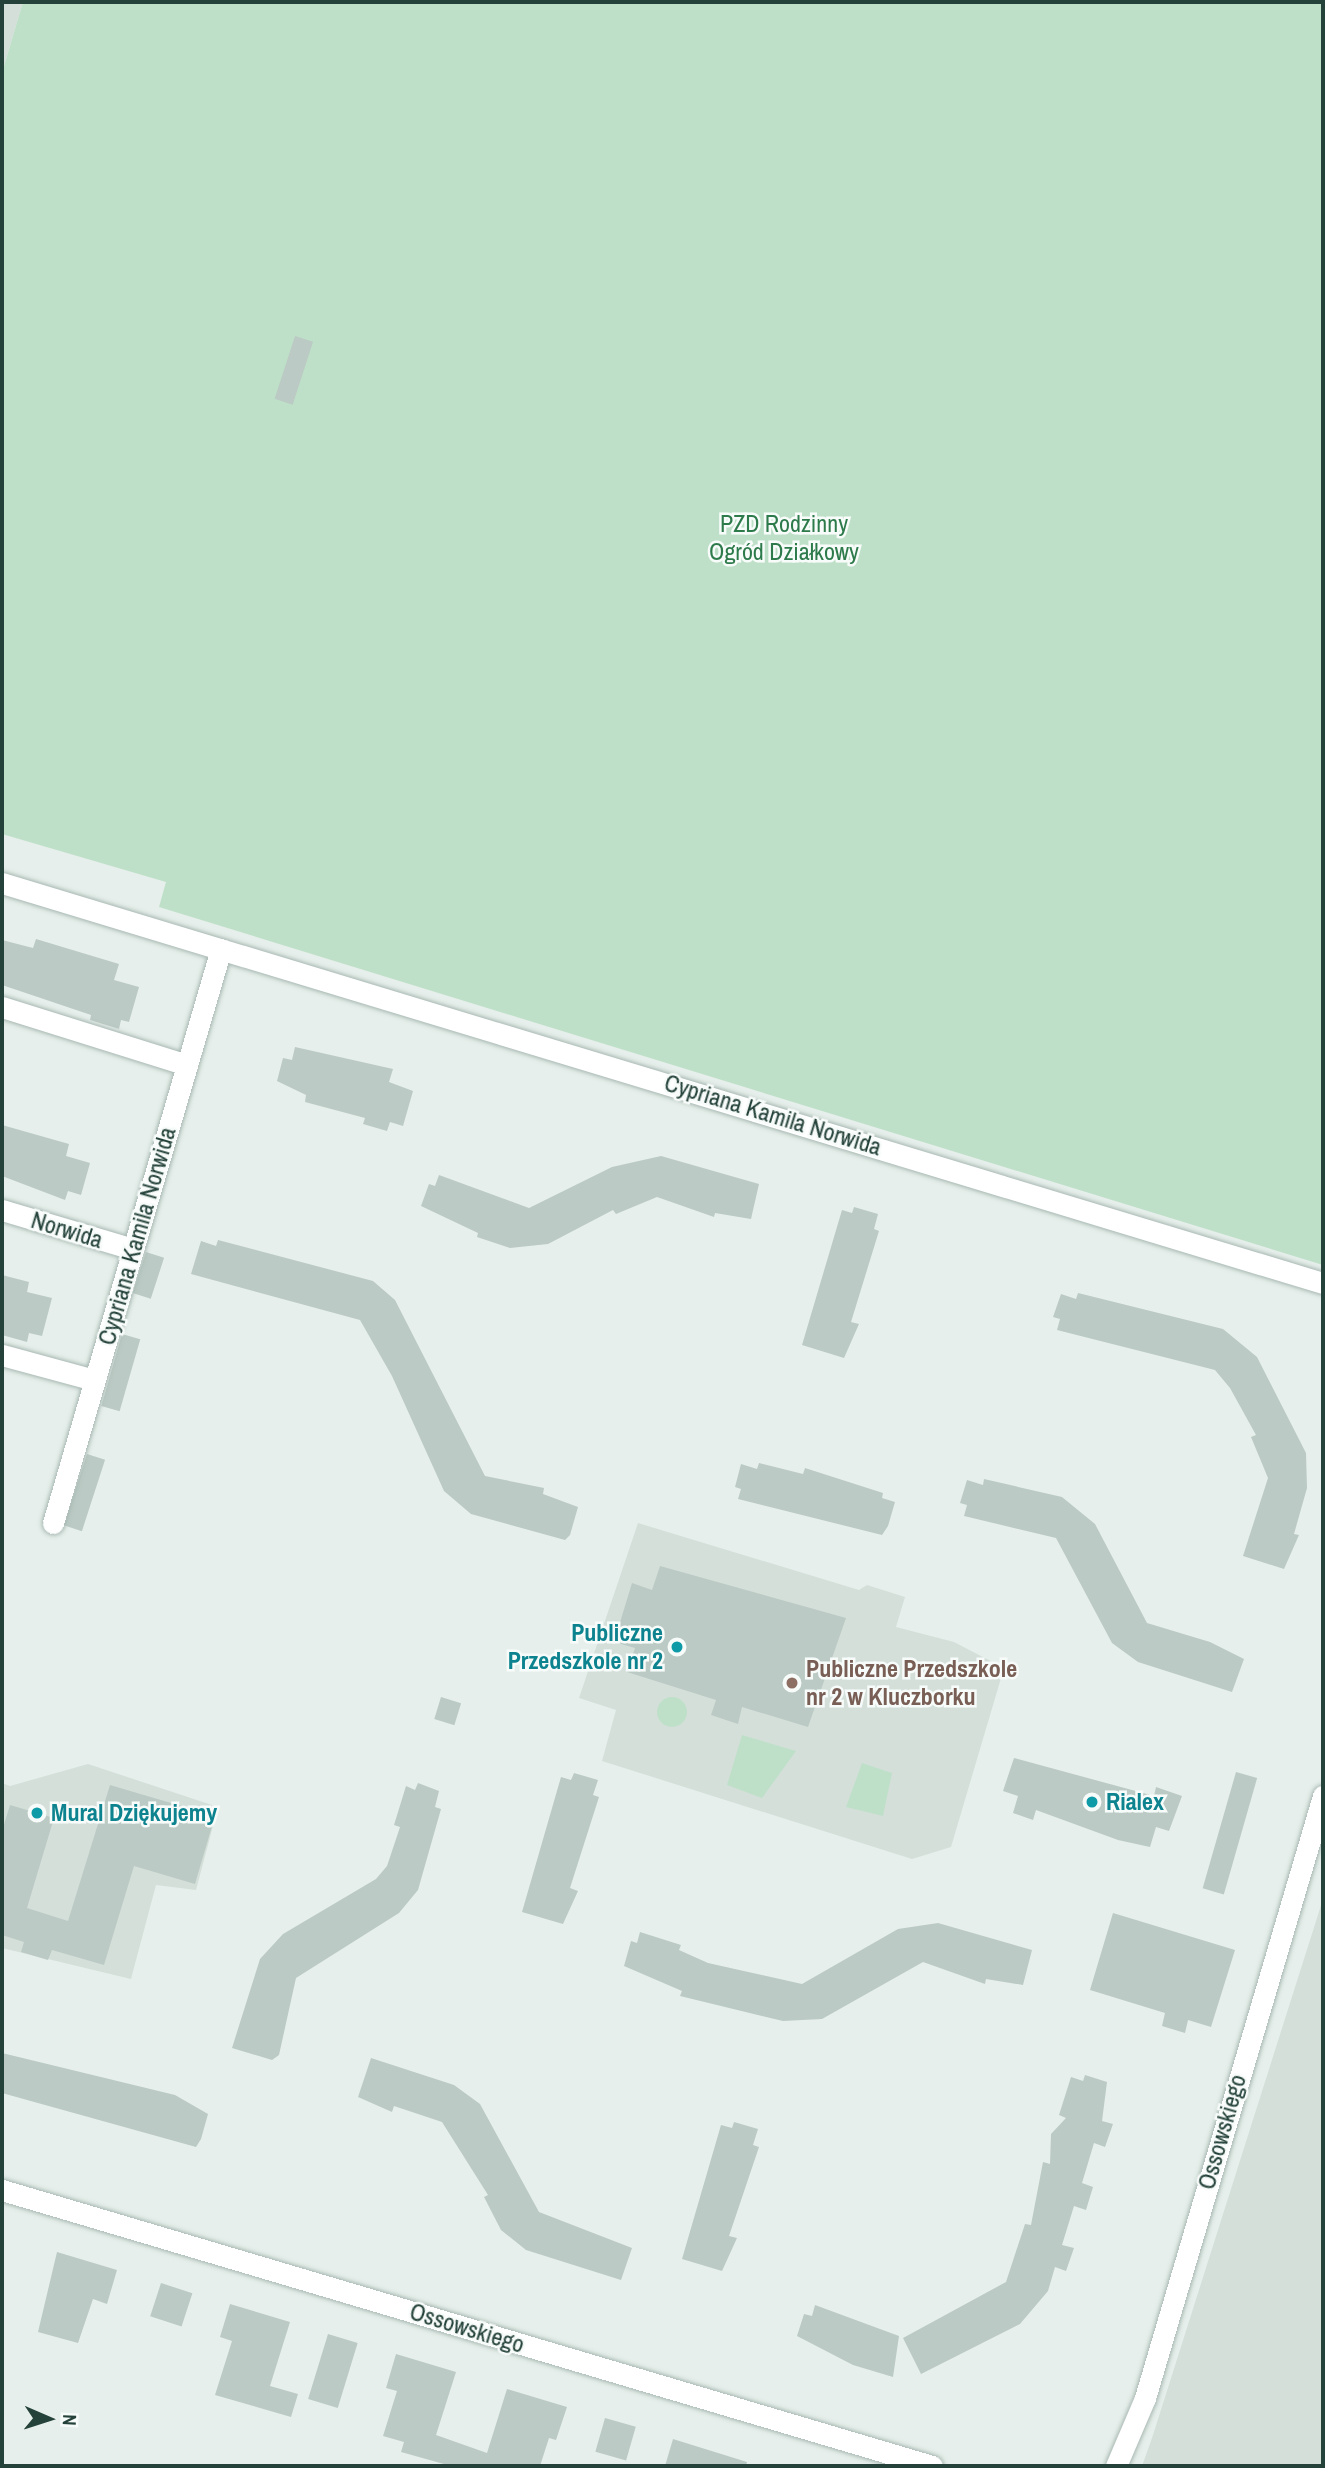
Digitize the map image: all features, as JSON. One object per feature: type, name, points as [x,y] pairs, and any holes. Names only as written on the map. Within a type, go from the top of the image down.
[{"type":"street","name":"Cypriana Kamila Norwida","points":[[2,883],[1323,1283]]},
{"type":"street","name":"Cypriana Kamila Norwida","points":[[53,1523],[221,949]]},
{"type":"street","points":[[2,1007],[187,1065]]},
{"type":"street","name":"Norwida","points":[[2,1210],[133,1249]]},
{"type":"street","points":[[2,1355],[94,1380]]},
{"type":"street","name":"Ossowskiego","points":[[1116,2466],[1145,2398],[1323,1796]]},
{"type":"street","name":"Ossowskiego","points":[[2,2190],[932,2466]]},
{"type":"shaded area","points":[[2,2],[23,2],[2,73]]},
{"type":"shaded area","name":"Publiczne Przedszkole nr 2 w Kluczborku","points":[[638,1523],[859,1590],[867,1585],[905,1597],[896,1627],[954,1642],[1004,1668],[951,1847],[912,1859],[602,1761],[616,1710],[579,1698]]},
{"type":"shaded area","points":[[88,1764],[218,1807],[196,1890],[156,1885],[131,1979],[2,1948],[2,1783],[10,1786]]},
{"type":"shaded area","points":[[1323,1899],[1323,2466],[1142,2466],[1152,2438]]},
{"type":"green space","name":"PZD Rodzinny Ogród Działkowy","points":[[23,2],[1323,2],[1323,1265],[159,907],[166,882],[2,834],[2,73]]},
{"type":"green space","points":[[672,1697],[683,1701],[687,1712],[683,1723],[672,1727],[661,1723],[657,1712],[661,1701]]},
{"type":"green space","points":[[742,1735],[796,1751],[762,1798],[727,1785]]},
{"type":"green space","points":[[862,1763],[892,1773],[883,1816],[846,1807]]},
{"type":"building","points":[[295,336],[313,342],[293,405],[275,399]]},
{"type":"building","points":[[36,939],[119,964],[114,980],[139,987],[129,1022],[121,1020],[119,1029],[90,1020],[91,1015],[2,985],[2,940],[33,948]]},
{"type":"building","points":[[295,1047],[393,1069],[389,1082],[413,1091],[403,1126],[390,1122],[387,1131],[363,1124],[365,1118],[305,1102],[306,1095],[277,1081],[283,1058],[292,1060]]},
{"type":"building","points":[[2,1125],[69,1144],[66,1156],[90,1163],[81,1195],[68,1191],[65,1200],[2,1176]]},
{"type":"building","points":[[661,1156],[759,1184],[751,1219],[715,1213],[714,1217],[657,1197],[616,1214],[613,1210],[548,1244],[510,1248],[477,1237],[478,1233],[421,1206],[429,1184],[435,1186],[439,1175],[529,1208],[612,1167]]},
{"type":"building","points":[[854,1207],[878,1214],[874,1229],[879,1231],[851,1322],[859,1324],[844,1358],[802,1345],[842,1210],[852,1213]]},
{"type":"building","points":[[218,1240],[373,1281],[395,1300],[485,1476],[544,1488],[543,1494],[578,1507],[570,1535],[565,1540],[471,1514],[444,1491],[392,1376],[360,1320],[191,1274],[201,1241],[216,1246]]},
{"type":"building","points":[[146,1252],[164,1258],[151,1299],[133,1293]]},
{"type":"building","points":[[2,1275],[29,1282],[27,1292],[52,1298],[42,1336],[29,1333],[27,1342],[2,1335]]},
{"type":"building","points":[[1078,1293],[1223,1329],[1257,1357],[1306,1453],[1307,1488],[1294,1534],[1299,1535],[1284,1569],[1243,1556],[1268,1478],[1251,1437],[1256,1435],[1230,1388],[1215,1370],[1057,1330],[1060,1319],[1053,1317],[1061,1294],[1076,1299]]},
{"type":"building","points":[[122,1334],[140,1339],[120,1411],[101,1406]]},
{"type":"building","points":[[87,1454],[105,1460],[82,1531],[64,1525]]},
{"type":"building","points":[[759,1463],[803,1474],[805,1468],[883,1493],[882,1498],[895,1502],[888,1526],[882,1535],[738,1499],[741,1489],[735,1487],[741,1464],[757,1469]]},
{"type":"building","points":[[984,1479],[1062,1497],[1095,1524],[1147,1623],[1210,1642],[1244,1659],[1232,1692],[1138,1662],[1112,1643],[1056,1538],[964,1516],[967,1505],[960,1503],[967,1480],[983,1485]]},
{"type":"building","name":"Publiczne Przedszkole nr 2","points":[[660,1566],[846,1618],[808,1727],[742,1707],[738,1724],[711,1715],[716,1700],[627,1672],[635,1648],[614,1642],[632,1583],[652,1590]]},
{"type":"building","points":[[441,1697],[461,1703],[454,1725],[434,1719]]},
{"type":"building","name":"Rialex","points":[[1014,1758],[1154,1796],[1156,1787],[1182,1796],[1169,1831],[1156,1827],[1150,1847],[1118,1840],[1036,1810],[1033,1820],[1013,1813],[1018,1796],[1003,1791]]},
{"type":"building","points":[[1236,1772],[1257,1778],[1224,1894],[1203,1888]]},
{"type":"building","points":[[574,1773],[598,1780],[593,1795],[599,1797],[570,1888],[578,1891],[563,1924],[522,1912],[561,1777],[571,1780]]},
{"type":"building","points":[[418,1783],[439,1791],[435,1807],[441,1809],[418,1890],[399,1913],[296,1978],[279,2055],[272,2060],[232,2048],[260,1959],[283,1934],[376,1879],[387,1866],[400,1827],[394,1825],[406,1786],[415,1790]]},
{"type":"building","points":[[110,1785],[215,1816],[195,1884],[134,1866],[104,1965],[52,1950],[48,1960],[21,1952],[24,1942],[2,1935],[2,1831],[10,1805],[54,1818],[27,1908],[68,1921]]},
{"type":"building","points":[[1113,1913],[1235,1950],[1211,2027],[1188,2020],[1185,2033],[1162,2026],[1165,2013],[1090,1990]]},
{"type":"building","points":[[938,1923],[1032,1950],[1023,1985],[986,1979],[985,1984],[923,1962],[822,2019],[783,2021],[680,1996],[682,1991],[624,1966],[631,1941],[637,1943],[640,1932],[681,1945],[679,1950],[708,1963],[802,1984],[898,1929]]},
{"type":"building","points":[[2,2053],[175,2095],[208,2114],[201,2139],[196,2147],[2,2093]]},
{"type":"building","points":[[371,2058],[454,2085],[480,2104],[539,2212],[632,2248],[621,2280],[526,2250],[501,2230],[484,2197],[488,2195],[442,2122],[394,2106],[392,2112],[358,2097]]},
{"type":"building","points":[[1085,2075],[1107,2082],[1102,2121],[1113,2124],[1105,2147],[1094,2143],[1082,2183],[1093,2187],[1086,2210],[1074,2206],[1062,2245],[1074,2248],[1066,2271],[1055,2267],[1048,2291],[1020,2324],[921,2374],[903,2338],[1006,2282],[1025,2224],[1031,2225],[1043,2162],[1050,2164],[1051,2134],[1066,2118],[1059,2115],[1071,2077],[1083,2081]]},
{"type":"building","points":[[734,2122],[758,2129],[753,2145],[759,2147],[729,2236],[737,2238],[722,2271],[682,2259],[721,2125],[732,2128]]},
{"type":"building","points":[[57,2252],[117,2270],[107,2304],[93,2299],[78,2343],[38,2332]]},
{"type":"building","points":[[161,2283],[192,2293],[182,2326],[150,2316]]},
{"type":"building","points":[[230,2304],[290,2322],[270,2386],[298,2394],[291,2417],[215,2395],[232,2341],[220,2337]]},
{"type":"building","points":[[815,2305],[899,2336],[893,2377],[853,2365],[797,2336],[804,2314],[812,2316]]},
{"type":"building","points":[[328,2334],[358,2343],[338,2408],[308,2399]]},
{"type":"building","points":[[396,2354],[456,2372],[436,2435],[487,2453],[507,2389],[567,2407],[556,2440],[549,2438],[540,2466],[451,2466],[401,2452],[404,2442],[383,2436],[397,2391],[386,2388]]},
{"type":"building","points":[[605,2418],[636,2427],[626,2460],[595,2452]]},
{"type":"building","points":[[673,2439],[747,2462],[746,2466],[665,2466]]},
{"type":"place","name":"Publiczne Przedszkole nr 2","points":[[677,1647]]},
{"type":"place","name":"Publiczne Przedszkole nr 2 w Kluczborku","points":[[792,1683]]},
{"type":"place","name":"Rialex","points":[[1092,1802]]},
{"type":"place","name":"Mural Dziękujemy","points":[[37,1813]]}]
